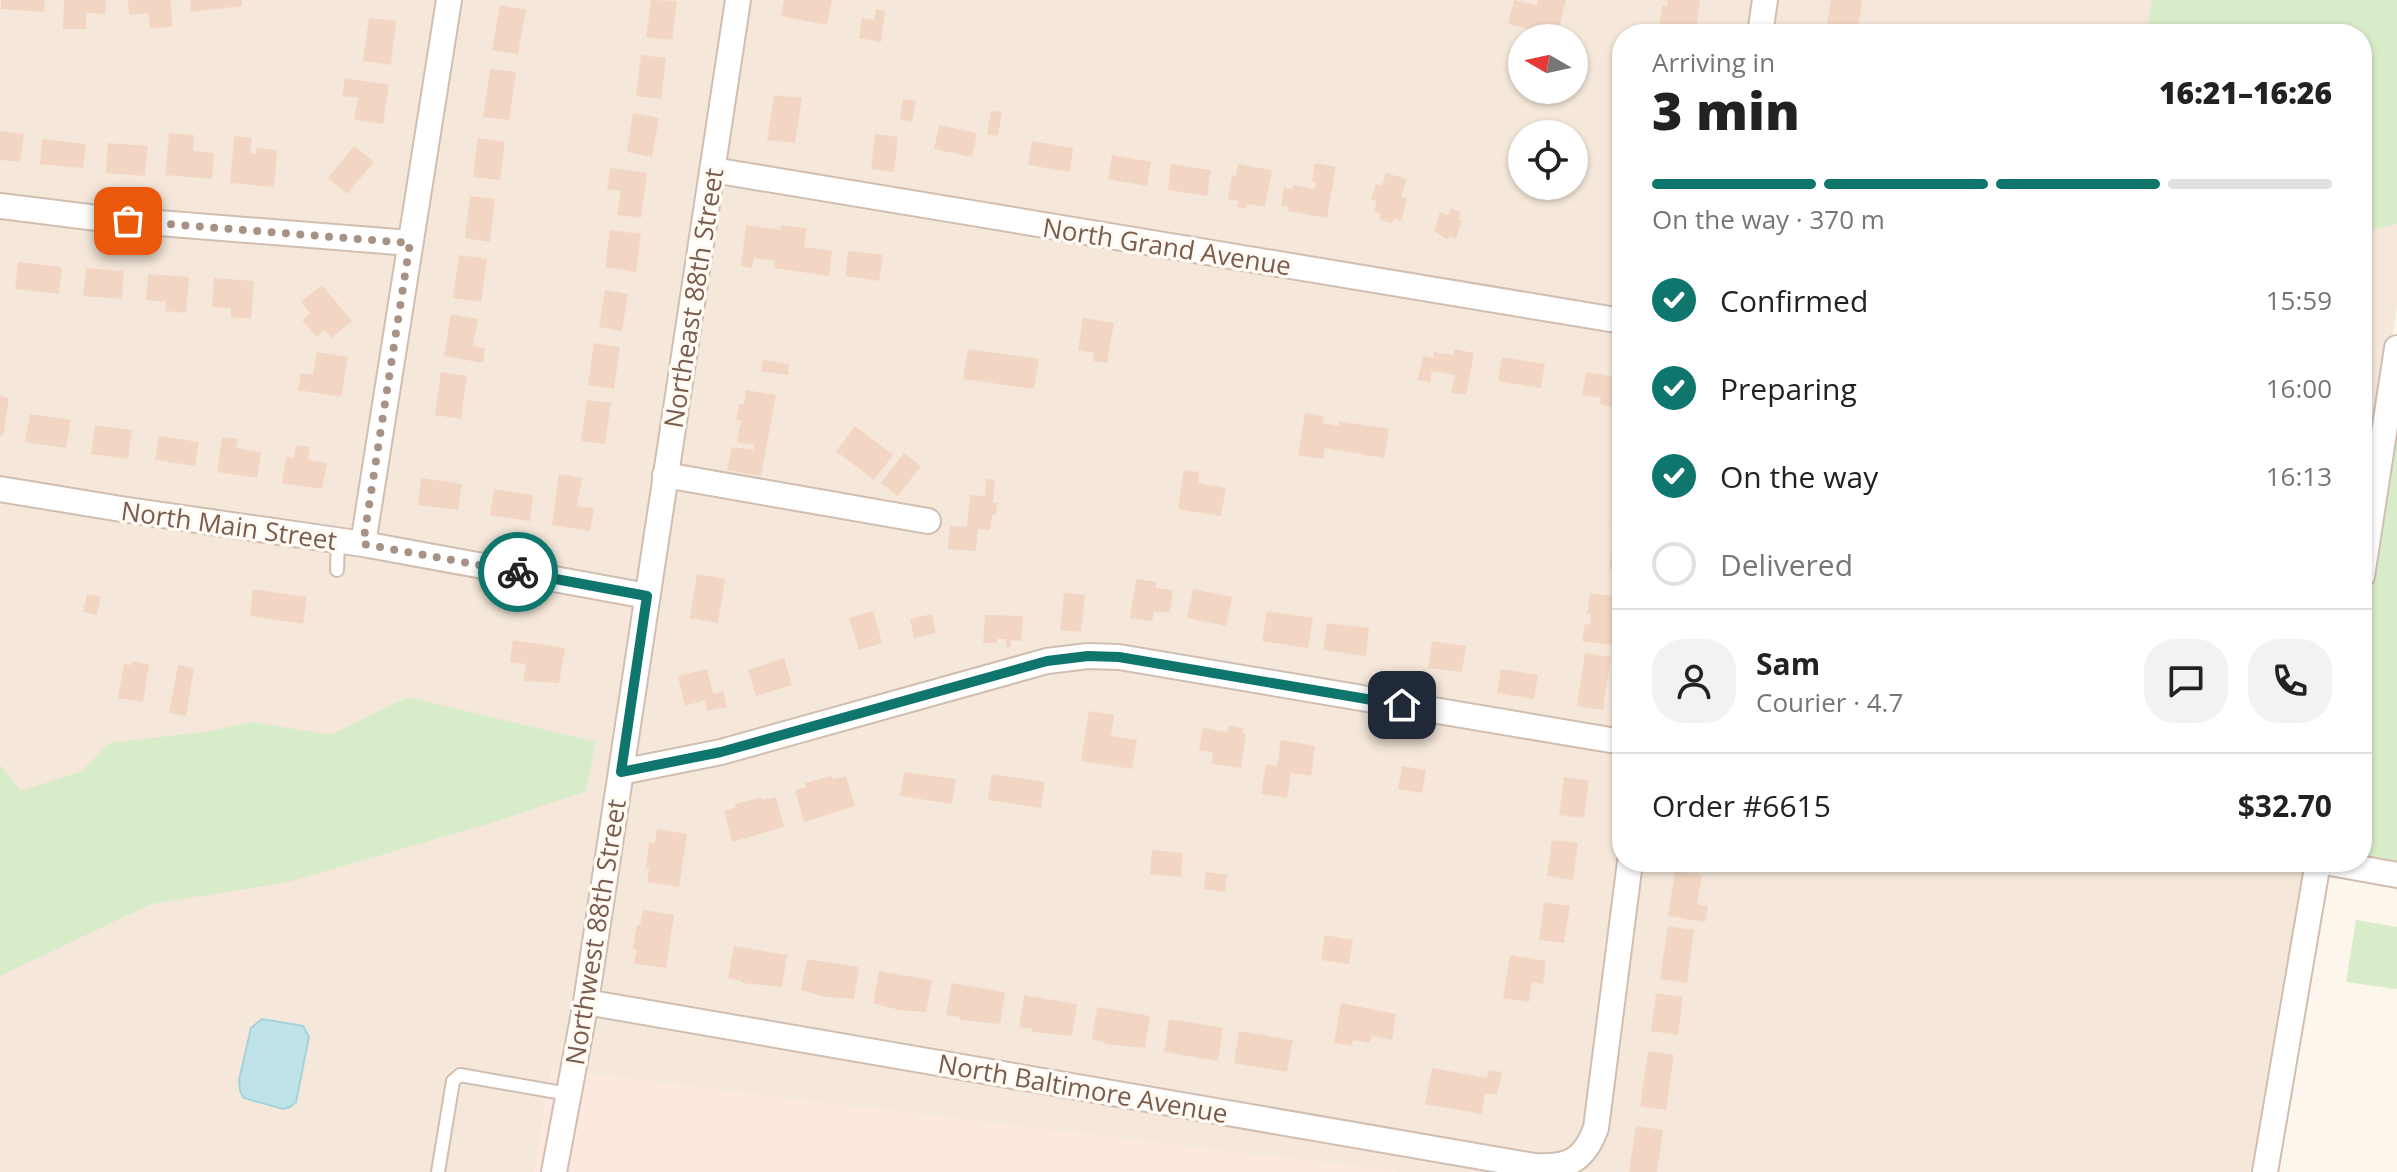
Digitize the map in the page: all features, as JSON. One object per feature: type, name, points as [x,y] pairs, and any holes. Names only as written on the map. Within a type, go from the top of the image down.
[{"type":"street","points":[[363,544],[449,0]]},
{"type":"street","name":"Northeast 88th Street","points":[[647,596],[738,0]]},
{"type":"street","points":[[1761,24],[1765,0]]},
{"type":"street","name":"North Grand Avenue","points":[[713,170],[1612,319]]},
{"type":"street","points":[[0,206],[97,218],[410,243]]},
{"type":"street","points":[[2372,511],[2397,348]]},
{"type":"street","points":[[665,475],[928,521]]},
{"type":"street","name":"North Main Street","points":[[0,489],[363,544],[647,596]]},
{"type":"street","name":"Northwest 88th Street","points":[[554,1172],[586,1002],[647,596]]},
{"type":"street","points":[[621,772],[721,752],[1047,661],[1088,656],[1119,657],[1612,740]]},
{"type":"street","points":[[2372,870],[2397,875]]},
{"type":"street","name":"North Baltimore Avenue","points":[[586,1002],[1534,1166],[1564,1166],[1591,1143],[1596,1128],[1629,872]]},
{"type":"street","points":[[2265,1172],[2316,872]]},
{"type":"lane","points":[[337,570],[338,540]]},
{"type":"lane","points":[[438,1172],[453,1081],[460,1075],[568,1094]]},
{"type":"shaded area","points":[[0,0],[2397,0],[2397,305],[2372,481],[2372,24],[1612,24],[1612,872],[2316,872],[2269,1172],[1399,1172],[551,1070],[534,1172],[0,1172]]},
{"type":"shaded area","points":[[551,1070],[1399,1172],[534,1172]]},
{"type":"green space","points":[[2152,0],[2397,0],[2397,224],[2372,230],[2372,24],[2148,24]]},
{"type":"green space","points":[[2397,352],[2397,875],[2372,866],[2372,513]]},
{"type":"green space","points":[[408,697],[596,742],[586,791],[491,823],[288,882],[151,904],[0,976],[0,765],[21,791],[82,771],[109,743],[205,732],[252,722],[331,735]]},
{"type":"green space","points":[[2356,920],[2397,927],[2397,989],[2346,982]]},
{"type":"water","points":[[262,1019],[303,1026],[309,1037],[296,1102],[283,1109],[244,1098],[240,1091],[239,1080],[251,1028]]},
{"type":"building","points":[[1,0],[45,0],[44,12],[1,9]]},
{"type":"building","points":[[64,0],[106,0],[105,14],[86,13],[86,29],[63,29]]},
{"type":"building","points":[[128,0],[171,0],[172,27],[150,28],[148,13],[129,15]]},
{"type":"building","points":[[190,0],[242,0],[242,6],[191,12]]},
{"type":"building","points":[[651,0],[677,1],[672,40],[646,37]]},
{"type":"building","points":[[784,0],[832,0],[827,25],[781,16]]},
{"type":"building","points":[[1514,0],[1537,5],[1538,0],[1566,0],[1560,24],[1508,24]]},
{"type":"building","points":[[1668,0],[1700,0],[1696,24],[1659,24],[1662,6],[1667,6]]},
{"type":"building","points":[[1831,0],[1862,0],[1859,24],[1827,23]]},
{"type":"building","points":[[500,5],[526,10],[518,54],[492,50]]},
{"type":"building","points":[[876,9],[885,11],[881,42],[859,38],[862,18],[874,20]]},
{"type":"building","points":[[369,18],[396,21],[391,65],[363,61]]},
{"type":"building","points":[[641,55],[666,58],[661,99],[636,96]]},
{"type":"building","points":[[490,69],[516,72],[509,120],[483,117]]},
{"type":"building","points":[[345,78],[389,85],[383,124],[354,120],[358,98],[342,96]]},
{"type":"building","points":[[774,95],[802,98],[795,143],[767,140]]},
{"type":"building","points":[[903,99],[916,101],[912,122],[900,120]]},
{"type":"building","points":[[991,111],[1002,112],[998,136],[987,134]]},
{"type":"building","points":[[633,113],[659,118],[652,157],[627,152]]},
{"type":"building","points":[[939,125],[977,133],[972,157],[934,149]]},
{"type":"building","points":[[0,131],[24,134],[20,162],[0,160]]},
{"type":"building","points":[[169,133],[194,135],[193,151],[214,153],[212,179],[165,175]]},
{"type":"building","points":[[875,134],[898,137],[894,172],[871,169]]},
{"type":"building","points":[[234,136],[252,138],[250,153],[256,154],[256,148],[277,150],[274,187],[230,183]]},
{"type":"building","points":[[478,138],[505,142],[500,180],[473,177]]},
{"type":"building","points":[[42,139],[86,144],[83,168],[40,164]]},
{"type":"building","points":[[1032,141],[1073,148],[1070,172],[1028,165]]},
{"type":"building","points":[[108,143],[148,146],[145,176],[106,173]]},
{"type":"building","points":[[354,146],[374,162],[347,194],[328,178]]},
{"type":"building","points":[[1112,155],[1151,162],[1147,186],[1108,179]]},
{"type":"building","points":[[1315,163],[1336,167],[1327,218],[1288,211],[1289,207],[1281,206],[1284,187],[1292,189],[1293,185],[1315,189],[1316,182],[1312,181]]},
{"type":"building","points":[[1171,164],[1211,170],[1207,196],[1168,190]]},
{"type":"building","points":[[1238,164],[1272,170],[1265,207],[1247,204],[1246,209],[1237,207],[1239,201],[1228,199],[1232,175],[1236,176]]},
{"type":"building","points":[[610,168],[647,173],[641,218],[617,215],[621,191],[607,189]]},
{"type":"building","points":[[1386,173],[1407,179],[1401,197],[1407,199],[1401,221],[1394,218],[1392,223],[1380,220],[1381,214],[1374,211],[1377,201],[1371,199],[1376,184],[1382,186]]},
{"type":"building","points":[[470,196],[495,199],[490,242],[465,238]]},
{"type":"building","points":[[1451,208],[1461,212],[1458,219],[1462,220],[1456,239],[1449,236],[1448,240],[1434,231],[1440,212],[1448,215]]},
{"type":"building","points":[[746,225],[780,230],[781,225],[807,228],[804,247],[832,251],[829,276],[774,268],[775,261],[754,258],[752,268],[741,266]]},
{"type":"building","points":[[610,230],[641,234],[636,272],[605,267]]},
{"type":"building","points":[[848,251],[883,255],[879,281],[845,276]]},
{"type":"building","points":[[459,255],[487,259],[481,302],[453,298]]},
{"type":"building","points":[[18,262],[62,267],[59,294],[15,289]]},
{"type":"building","points":[[86,268],[124,271],[122,299],[83,296]]},
{"type":"building","points":[[148,274],[189,277],[186,313],[165,311],[166,302],[146,300]]},
{"type":"building","points":[[214,278],[254,281],[251,319],[231,317],[231,308],[212,307]]},
{"type":"building","points":[[322,285],[352,321],[331,338],[325,330],[316,337],[302,320],[310,313],[301,302]]},
{"type":"building","points":[[605,290],[628,294],[622,331],[599,327]]},
{"type":"building","points":[[451,314],[478,319],[473,346],[485,348],[483,363],[444,356]]},
{"type":"building","points":[[1083,318],[1114,323],[1107,363],[1093,361],[1094,353],[1078,350]]},
{"type":"building","points":[[594,343],[620,347],[614,389],[588,385]]},
{"type":"building","points":[[968,349],[1039,359],[1034,389],[963,379]]},
{"type":"building","points":[[1454,349],[1474,353],[1466,395],[1451,393],[1455,375],[1432,371],[1430,382],[1418,380],[1423,356],[1433,358],[1434,352],[1453,355]]},
{"type":"building","points":[[317,352],[348,357],[341,397],[298,390],[301,373],[313,375]]},
{"type":"building","points":[[1502,357],[1545,364],[1541,388],[1498,381]]},
{"type":"building","points":[[763,360],[789,364],[788,375],[761,371]]},
{"type":"building","points":[[441,372],[467,376],[461,419],[435,415]]},
{"type":"building","points":[[1586,372],[1612,376],[1612,407],[1600,404],[1601,398],[1582,395]]},
{"type":"building","points":[[746,390],[776,395],[761,476],[727,470],[732,447],[753,450],[755,445],[737,442],[741,421],[736,420],[739,404],[744,404]]},
{"type":"building","points":[[0,396],[9,398],[3,436],[0,436]]},
{"type":"building","points":[[587,400],[611,403],[605,444],[581,441]]},
{"type":"building","points":[[1305,413],[1324,416],[1322,423],[1339,426],[1339,421],[1389,429],[1384,458],[1325,448],[1323,459],[1298,455]]},
{"type":"building","points":[[30,414],[71,420],[66,448],[25,442]]},
{"type":"building","points":[[95,425],[132,430],[128,459],[91,454]]},
{"type":"building","points":[[855,426],[893,455],[874,480],[836,451]]},
{"type":"building","points":[[159,436],[199,442],[195,466],[155,460]]},
{"type":"building","points":[[222,437],[238,439],[236,448],[261,452],[257,478],[217,472]]},
{"type":"building","points":[[296,445],[310,447],[308,460],[327,463],[322,489],[282,483],[286,457],[294,458]]},
{"type":"building","points":[[904,453],[921,466],[898,496],[881,483]]},
{"type":"building","points":[[1184,470],[1199,472],[1198,483],[1226,488],[1221,516],[1178,509]]},
{"type":"building","points":[[559,474],[582,478],[577,506],[594,508],[590,531],[552,525]]},
{"type":"building","points":[[421,478],[462,484],[458,510],[418,505]]},
{"type":"building","points":[[986,479],[995,480],[993,503],[997,503],[990,530],[978,529],[976,551],[948,549],[950,526],[967,527],[970,495],[985,496]]},
{"type":"building","points":[[494,489],[533,495],[530,521],[490,515]]},
{"type":"building","points":[[697,574],[725,579],[718,623],[690,618]]},
{"type":"building","points":[[1136,579],[1156,582],[1156,588],[1173,590],[1170,613],[1154,611],[1152,621],[1130,618]]},
{"type":"building","points":[[253,589],[307,597],[303,624],[250,616]]},
{"type":"building","points":[[1193,589],[1232,597],[1226,626],[1187,618]]},
{"type":"building","points":[[1064,593],[1085,595],[1081,632],[1060,630]]},
{"type":"building","points":[[1590,593],[1612,596],[1612,645],[1582,641],[1585,624],[1590,625],[1591,614],[1587,614]]},
{"type":"building","points":[[87,594],[101,596],[97,615],[83,612]]},
{"type":"building","points":[[873,611],[882,643],[859,650],[849,618]]},
{"type":"building","points":[[1267,611],[1313,618],[1308,648],[1262,641]]},
{"type":"building","points":[[932,614],[936,633],[914,638],[910,619]]},
{"type":"building","points":[[985,615],[1023,616],[1021,641],[1011,640],[1011,647],[1006,647],[1006,639],[983,643]]},
{"type":"building","points":[[1327,623],[1369,628],[1366,656],[1323,650]]},
{"type":"building","points":[[513,640],[565,648],[559,683],[523,681],[526,664],[510,662]]},
{"type":"building","points":[[1432,641],[1466,646],[1462,672],[1428,668]]},
{"type":"building","points":[[1585,653],[1611,657],[1603,710],[1577,706]]},
{"type":"building","points":[[784,658],[792,685],[756,696],[748,670]]},
{"type":"building","points":[[132,661],[149,664],[143,702],[118,698],[124,664],[131,665]]},
{"type":"building","points":[[178,665],[194,668],[186,716],[169,713]]},
{"type":"building","points":[[707,669],[713,694],[723,691],[727,707],[708,711],[705,700],[685,706],[678,676]]},
{"type":"building","points":[[1501,669],[1538,675],[1534,699],[1497,693]]},
{"type":"building","points":[[1089,711],[1114,715],[1111,736],[1137,740],[1132,769],[1081,761]]},
{"type":"building","points":[[1229,725],[1244,728],[1243,734],[1246,734],[1241,768],[1212,764],[1213,752],[1199,750],[1203,728],[1228,732]]},
{"type":"building","points":[[1281,740],[1315,746],[1311,776],[1291,773],[1287,798],[1261,794],[1266,764],[1277,766]]},
{"type":"building","points":[[1402,766],[1426,770],[1422,793],[1398,789]]},
{"type":"building","points":[[904,772],[956,779],[952,804],[900,796]]},
{"type":"building","points":[[992,774],[1045,782],[1041,808],[988,800]]},
{"type":"building","points":[[831,776],[833,779],[846,776],[855,806],[804,822],[795,790],[806,787],[805,783]]},
{"type":"building","points":[[1564,777],[1589,781],[1584,818],[1559,815]]},
{"type":"building","points":[[761,797],[762,800],[776,797],[784,827],[732,842],[724,811],[736,807],[735,804]]},
{"type":"building","points":[[657,829],[687,834],[679,887],[647,882],[649,842],[655,843]]},
{"type":"building","points":[[1552,840],[1578,843],[1573,880],[1547,876]]},
{"type":"building","points":[[1152,850],[1183,853],[1181,877],[1150,874]]},
{"type":"building","points":[[1206,872],[1227,875],[1225,892],[1204,889]]},
{"type":"building","points":[[1675,872],[1702,875],[1697,904],[1708,906],[1705,922],[1668,916]]},
{"type":"building","points":[[1544,902],[1570,906],[1564,943],[1539,940]]},
{"type":"building","points":[[643,910],[674,915],[666,968],[634,964],[637,949],[633,949],[635,936]]},
{"type":"building","points":[[1668,926],[1694,930],[1687,983],[1660,979]]},
{"type":"building","points":[[1325,935],[1353,940],[1349,964],[1321,960]]},
{"type":"building","points":[[734,946],[787,955],[782,987],[742,983],[728,978]]},
{"type":"building","points":[[1510,955],[1546,961],[1543,984],[1532,982],[1529,1002],[1503,998]]},
{"type":"building","points":[[807,959],[859,967],[854,999],[826,997],[801,990]]},
{"type":"building","points":[[879,971],[932,980],[926,1012],[899,1010],[873,1003]]},
{"type":"building","points":[[952,983],[1005,992],[1000,1024],[960,1020],[960,1017],[946,1015]]},
{"type":"building","points":[[1656,993],[1683,997],[1678,1035],[1651,1031]]},
{"type":"building","points":[[1024,995],[1077,1004],[1072,1036],[1032,1032],[1033,1029],[1019,1027]]},
{"type":"building","points":[[1341,1003],[1396,1014],[1392,1040],[1372,1036],[1370,1043],[1353,1040],[1352,1046],[1334,1043]]},
{"type":"building","points":[[1097,1007],[1150,1016],[1145,1048],[1092,1040]]},
{"type":"building","points":[[1169,1019],[1223,1028],[1218,1061],[1164,1052]]},
{"type":"building","points":[[1239,1031],[1293,1040],[1287,1072],[1234,1063]]},
{"type":"building","points":[[1648,1051],[1674,1055],[1666,1110],[1640,1106]]},
{"type":"building","points":[[1432,1068],[1487,1078],[1488,1070],[1502,1072],[1497,1095],[1485,1093],[1482,1114],[1425,1104]]},
{"type":"building","points":[[1636,1126],[1663,1130],[1657,1172],[1629,1172]]},
{"type":"way so far","points":[[128,221],[410,243],[363,544],[518,572]]},
{"type":"route","points":[[518,572],[647,596],[621,772],[721,752],[1047,661],[1088,656],[1119,657],[1402,705]]}]
